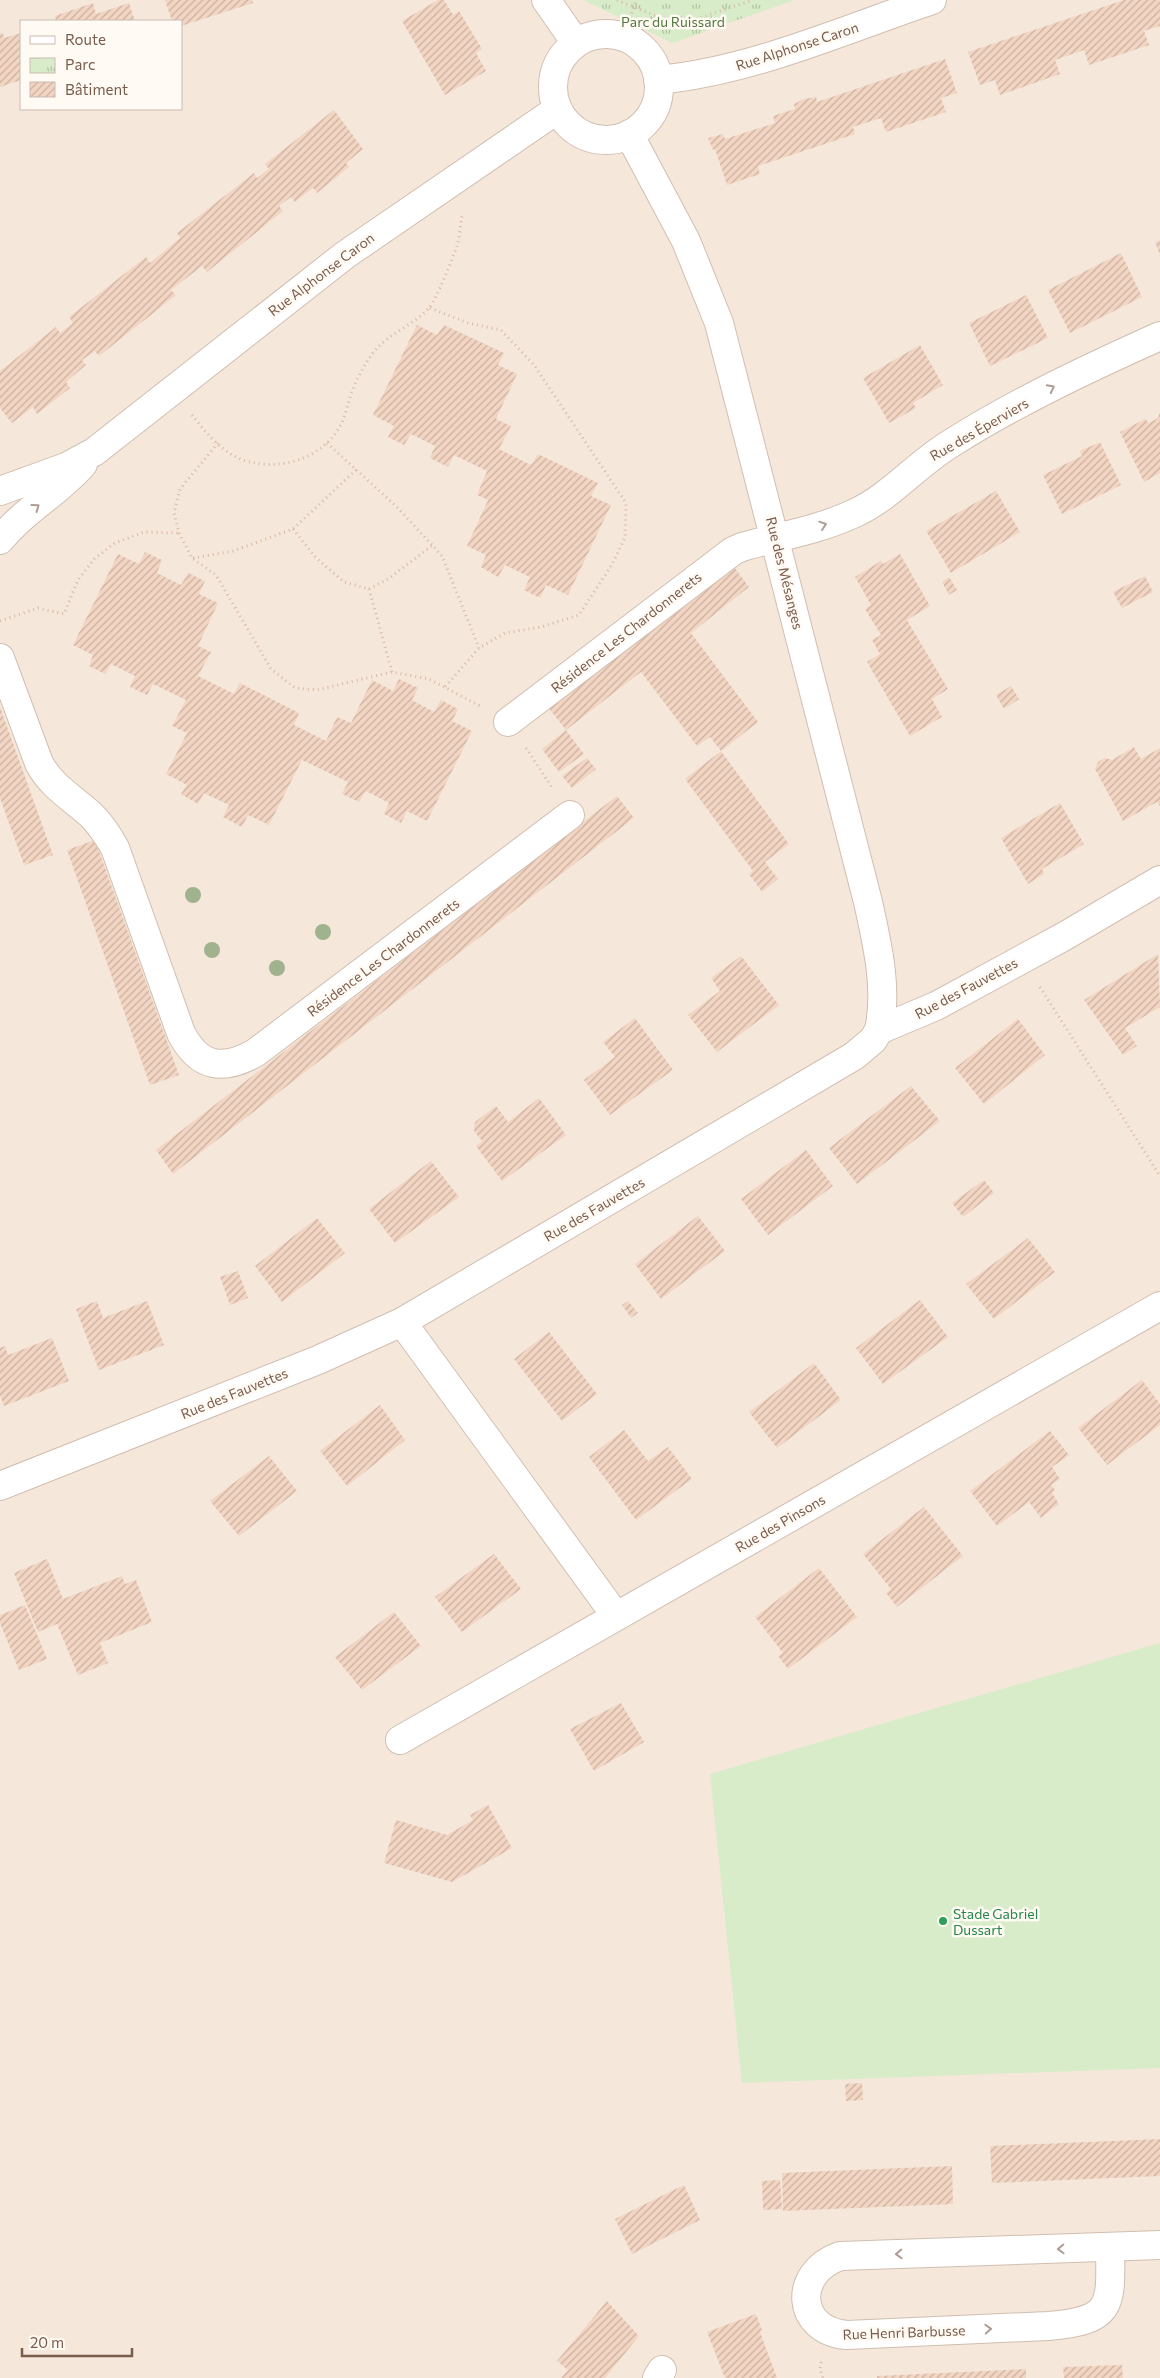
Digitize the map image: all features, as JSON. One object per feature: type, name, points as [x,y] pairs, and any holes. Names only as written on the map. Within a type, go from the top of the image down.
[{"type":"street","points":[[546,0],[576,43]]},
{"type":"street","name":"Rue Alphonse Caron","points":[[658,80],[688,77],[732,67],[932,0]]},
{"type":"street","points":[[599,34],[624,37],[645,50],[654,64],[658,80],[658,96],[652,112],[642,125],[629,134],[613,139],[588,136],[568,123],[558,109],[554,85],[556,69],[564,54],[576,43],[599,34]]},
{"type":"street","name":"Rue Alphonse Caron","points":[[0,540],[25,514],[64,485],[94,452],[344,255],[558,109]]},
{"type":"street","name":"Rue des Mésanges","points":[[629,134],[675,218],[715,307],[776,537],[871,916],[882,988],[882,1015],[879,1030]]},
{"type":"street","name":"Rue des Éperviers","points":[[776,537],[825,525],[865,508],[952,442],[1050,388],[1160,336]]},
{"type":"street","name":"Rue Alphonse Caron","points":[[0,491],[66,467],[94,452]]},
{"type":"street","name":"Résidence Les Chardonnerets","points":[[508,722],[722,558],[742,547],[776,537]]},
{"type":"street","name":"Résidence Les Chardonnerets","points":[[0,658],[39,763],[46,776],[55,786],[91,815],[109,837],[115,848],[181,1033],[194,1052],[213,1063],[234,1064],[255,1053],[570,815]]},
{"type":"street","name":"Rue des Fauvettes","points":[[0,1486],[325,1357],[402,1322],[854,1056],[873,1040],[879,1030],[936,1006],[1160,880]]},
{"type":"street","name":"Rue des Pinsons","points":[[400,1740],[1160,1306]]},
{"type":"street","points":[[402,1322],[616,1616]]},
{"type":"street","name":"Rue Henri Barbusse","points":[[1110,2247],[1109,2300],[1103,2310],[1078,2322],[1048,2326],[847,2335],[826,2331],[812,2317],[807,2306],[807,2287],[816,2270],[831,2259],[840,2256],[1160,2245]]},
{"type":"path","points":[[617,0],[678,25],[753,0]]},
{"type":"path","points":[[624,37],[636,0]]},
{"type":"path","points":[[172,391],[218,444],[235,457],[246,461],[286,464],[309,456],[327,443],[342,424],[353,389],[366,362],[387,339],[430,308],[458,245],[462,214],[455,179]]},
{"type":"path","points":[[430,308],[468,323],[501,330],[534,365],[626,504],[625,538],[611,566],[579,615],[541,627],[505,633],[479,648],[444,687]]},
{"type":"path","points":[[327,443],[398,507],[442,556],[479,648]]},
{"type":"path","points":[[218,444],[180,488],[174,513],[179,533],[192,558],[216,575],[271,669],[296,688],[318,690],[392,672],[429,679],[508,722],[570,815]]},
{"type":"path","points":[[192,558],[233,551],[293,529],[357,469]]},
{"type":"path","points":[[293,529],[316,558],[344,582],[369,589],[388,579],[433,545]]},
{"type":"path","points":[[0,621],[38,608],[64,614],[78,580],[94,559],[115,543],[144,532],[179,533]]},
{"type":"path","points":[[369,589],[392,672]]},
{"type":"path","points":[[1022,959],[1160,1176]]},
{"type":"shaded area","points":[[0,0],[1160,0],[1160,2378],[0,2378]]},
{"type":"green space","name":"Parc du Ruissard","points":[[583,0],[795,0],[672,43]]},
{"type":"green space","name":"Stade Gabriel Dussart","points":[[1160,1643],[1160,2068],[742,2083],[710,1774]]},
{"type":"building","points":[[165,0],[252,0],[253,3],[182,26],[182,20],[172,20]]},
{"type":"building","points":[[438,0],[444,0],[453,15],[459,11],[482,49],[476,53],[486,71],[445,95],[402,21]]},
{"type":"building","points":[[1124,0],[1160,0],[1160,26],[1144,31],[1149,45],[1089,65],[1084,50],[1055,60],[1060,74],[1000,95],[995,80],[980,85],[968,52]]},
{"type":"building","points":[[93,3],[96,14],[129,3],[135,20],[56,20],[55,16]]},
{"type":"building","points":[[3,33],[4,38],[20,33],[20,80],[0,87],[0,34]]},
{"type":"building","points":[[945,59],[957,93],[941,98],[946,112],[886,132],[881,118],[853,127],[855,134],[758,166],[760,174],[727,185],[715,149],[713,150],[708,138],[723,134],[725,139],[775,123],[773,116],[795,109],[794,104],[804,99],[816,97],[817,102]]},
{"type":"building","points":[[334,110],[363,149],[346,163],[349,167],[317,193],[313,188],[295,202],[291,197],[279,206],[283,211],[207,272],[202,266],[171,290],[176,295],[99,356],[95,351],[82,360],[86,365],[66,382],[70,388],[37,414],[33,407],[12,423],[0,408],[0,371],[56,327],[60,333],[73,323],[69,317],[146,257],[150,263],[180,238],[177,233],[254,173],[257,178],[269,169],[265,164]]},
{"type":"building","points":[[1160,240],[1160,255],[1155,242]]},
{"type":"building","points":[[1121,253],[1142,297],[1070,333],[1048,290]]},
{"type":"building","points":[[1026,295],[1048,338],[990,366],[969,323]]},
{"type":"building","points":[[417,325],[437,335],[444,325],[504,353],[498,365],[517,374],[496,419],[511,426],[499,449],[531,465],[538,454],[598,483],[591,496],[611,505],[568,595],[546,585],[540,598],[524,590],[530,577],[505,565],[498,577],[481,567],[486,555],[467,546],[488,500],[477,495],[487,471],[454,455],[448,467],[430,458],[435,446],[411,434],[404,445],[388,437],[394,426],[373,415]]},
{"type":"building","points":[[920,345],[943,385],[913,403],[916,408],[889,423],[863,378]]},
{"type":"building","points":[[1160,412],[1160,473],[1144,482],[1120,432],[1145,419],[1149,423],[1158,418]]},
{"type":"building","points":[[1100,442],[1121,485],[1062,514],[1043,475],[1082,456],[1080,451]]},
{"type":"building","points":[[996,491],[1020,532],[951,573],[926,531]]},
{"type":"building","points":[[145,552],[162,560],[157,573],[181,585],[188,573],[205,581],[199,594],[218,603],[198,646],[211,652],[198,676],[234,694],[240,683],[299,713],[294,725],[326,741],[337,717],[351,723],[372,680],[393,691],[399,679],[418,688],[412,700],[434,712],[441,700],[458,709],[452,721],[472,731],[427,821],[407,811],[401,823],[384,814],[389,803],[366,791],[359,802],[342,794],[348,782],[302,760],[269,825],[248,815],[242,827],[223,817],[229,805],[204,793],[198,804],[181,794],[187,785],[166,774],[187,733],[172,726],[186,700],[153,684],[147,695],[130,687],[135,676],[111,664],[105,674],[89,666],[93,655],[73,645],[118,554],[139,564]]},
{"type":"building","points":[[900,554],[930,606],[907,620],[948,689],[932,699],[942,717],[910,736],[867,662],[880,654],[872,640],[881,635],[865,609],[871,605],[855,577],[881,561],[883,564]]},
{"type":"building","points":[[731,563],[749,587],[691,633],[758,722],[721,751],[710,737],[697,746],[641,672],[566,730],[547,706]]},
{"type":"building","points":[[1145,576],[1153,592],[1122,608],[1113,592]]},
{"type":"building","points":[[949,577],[957,590],[949,595],[942,582]]},
{"type":"building","points":[[1011,686],[1019,699],[1004,709],[996,695]]},
{"type":"building","points":[[0,707],[53,855],[24,865],[0,798]]},
{"type":"building","points":[[566,730],[584,754],[559,772],[542,749]]},
{"type":"building","points":[[1134,747],[1141,759],[1160,748],[1160,806],[1157,802],[1123,821],[1095,769],[1098,762],[1105,758],[1112,760]]},
{"type":"building","points":[[721,751],[789,844],[765,862],[778,879],[762,892],[749,874],[753,871],[685,779]]},
{"type":"building","points":[[587,758],[596,769],[572,788],[562,776]]},
{"type":"building","points":[[617,796],[634,818],[173,1174],[156,1150]]},
{"type":"building","points":[[1060,803],[1084,844],[1042,869],[1044,874],[1028,884],[1001,838]]},
{"type":"building","points":[[95,840],[179,1075],[150,1085],[67,850]]},
{"type":"building","points":[[1158,954],[1160,1007],[1125,1028],[1137,1046],[1123,1055],[1084,1000]]},
{"type":"building","points":[[741,956],[779,1005],[717,1052],[688,1015],[720,991],[711,978]]},
{"type":"building","points":[[635,1018],[673,1070],[610,1115],[584,1080],[615,1057],[603,1042]]},
{"type":"building","points":[[1018,1019],[1045,1055],[984,1104],[955,1068]]},
{"type":"building","points":[[911,1086],[940,1121],[857,1184],[829,1148]]},
{"type":"building","points":[[539,1098],[566,1135],[502,1181],[476,1146],[482,1141],[474,1131],[475,1122],[496,1106],[508,1122]]},
{"type":"building","points":[[806,1150],[833,1186],[768,1235],[741,1199]]},
{"type":"building","points":[[431,1161],[459,1197],[395,1243],[369,1209]]},
{"type":"building","points":[[984,1180],[994,1193],[963,1217],[952,1203]]},
{"type":"building","points":[[698,1216],[725,1251],[661,1299],[635,1264]]},
{"type":"building","points":[[317,1218],[345,1253],[282,1302],[255,1266]]},
{"type":"building","points":[[1028,1238],[1055,1272],[994,1319],[966,1284]]},
{"type":"building","points":[[238,1271],[248,1298],[230,1305],[220,1277]]},
{"type":"building","points":[[920,1300],[948,1337],[883,1384],[856,1348]]},
{"type":"building","points":[[97,1301],[103,1318],[147,1301],[164,1345],[99,1370],[76,1309]]},
{"type":"building","points":[[628,1301],[638,1313],[631,1318],[622,1305]]},
{"type":"building","points":[[549,1332],[597,1394],[562,1421],[514,1359]]},
{"type":"building","points":[[52,1338],[69,1381],[4,1406],[0,1395],[0,1348],[5,1346],[8,1355]]},
{"type":"building","points":[[814,1363],[841,1400],[777,1448],[749,1412]]},
{"type":"building","points":[[1142,1380],[1160,1404],[1160,1425],[1107,1465],[1078,1428]]},
{"type":"building","points":[[380,1405],[405,1440],[347,1486],[320,1451]]},
{"type":"building","points":[[624,1430],[648,1461],[668,1447],[692,1479],[636,1520],[589,1457]]},
{"type":"building","points":[[1050,1431],[1069,1455],[1052,1467],[1060,1479],[1051,1485],[1055,1490],[1052,1493],[1059,1504],[1041,1518],[1029,1502],[997,1526],[970,1491]]},
{"type":"building","points":[[269,1456],[297,1491],[239,1536],[210,1501]]},
{"type":"building","points":[[924,1507],[963,1556],[897,1607],[886,1593],[891,1589],[863,1554]]},
{"type":"building","points":[[494,1554],[521,1589],[462,1632],[435,1597]]},
{"type":"building","points":[[47,1559],[63,1599],[122,1576],[125,1584],[136,1580],[152,1622],[100,1643],[108,1663],[78,1675],[57,1624],[38,1632],[14,1573]]},
{"type":"building","points":[[819,1568],[857,1617],[788,1669],[778,1656],[783,1653],[755,1617]]},
{"type":"building","points":[[25,1605],[47,1659],[19,1670],[0,1623],[0,1615]]},
{"type":"building","points":[[394,1612],[421,1646],[362,1690],[335,1657]]},
{"type":"building","points":[[621,1703],[644,1742],[594,1771],[570,1729]]},
{"type":"building","points":[[488,1805],[512,1848],[452,1882],[384,1863],[396,1820],[447,1835],[473,1820],[470,1815]]},
{"type":"building","points":[[862,2083],[863,2100],[846,2101],[845,2084]]},
{"type":"building","points":[[1160,2139],[1160,2176],[992,2183],[990,2146]]},
{"type":"building","points":[[952,2166],[953,2204],[783,2211],[782,2173]]},
{"type":"building","points":[[780,2180],[782,2209],[763,2210],[762,2181]]},
{"type":"building","points":[[684,2185],[700,2220],[632,2254],[615,2219]]},
{"type":"building","points":[[607,2301],[639,2336],[605,2378],[561,2378],[568,2370],[557,2361]]},
{"type":"building","points":[[756,2314],[762,2330],[760,2332],[777,2378],[725,2378],[707,2332]]},
{"type":"building","points":[[1122,2365],[1123,2378],[1064,2378],[1063,2367]]},
{"type":"building","points":[[1026,2369],[1026,2378],[877,2378],[877,2376]]},
{"type":"place","name":"Stade Gabriel Dussart","points":[[943,1921]]}]
